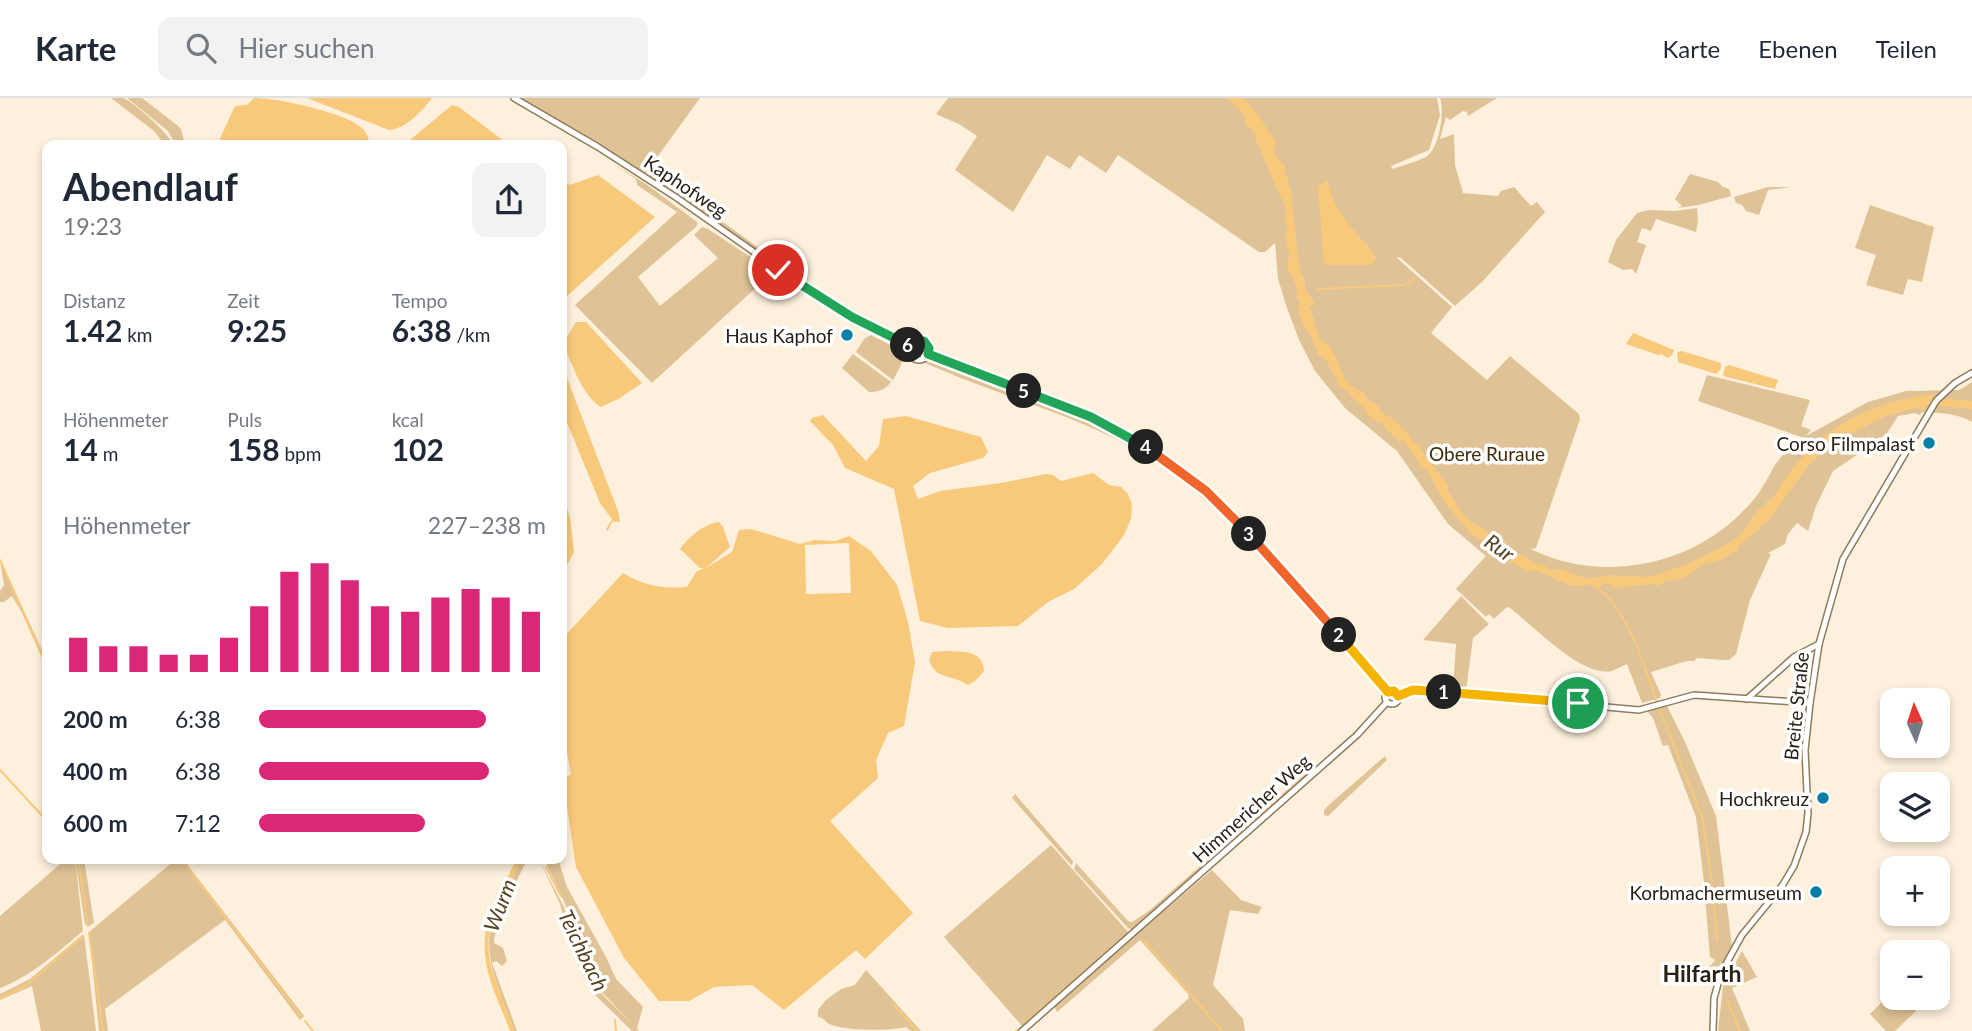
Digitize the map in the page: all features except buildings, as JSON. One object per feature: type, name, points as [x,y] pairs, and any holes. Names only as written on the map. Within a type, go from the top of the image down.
[{"type":"main road","name":"Kaphofweg","points":[[514,98],[641,174],[814,294],[910,346]]},
{"type":"main road","name":"Kaphofweg","points":[[916,341],[924,341],[929,348],[928,354],[924,358],[916,359],[910,354],[910,346],[916,341]]},
{"type":"main road","name":"Kaphofweg","points":[[928,354],[1091,417],[1170,463],[1206,491],[1241,525],[1388,692]]},
{"type":"main road","name":"Breite Straße","points":[[1713,1031],[1714,998],[1721,972],[1742,935],[1782,886],[1794,866],[1806,832],[1808,813],[1805,750],[1810,703],[1819,644],[1848,548],[1928,413],[1946,390],[1972,373]]},
{"type":"main road","points":[[1746,699],[1794,657],[1819,644]]},
{"type":"main road","points":[[1398,696],[1394,691],[1385,696],[1387,702],[1396,702],[1398,696],[1413,690],[1639,710],[1693,695],[1810,703]]},
{"type":"main road","name":"Himmericher Weg","points":[[1022,1031],[1357,735],[1387,702]]},
{"type":"green space","points":[[111,98],[123,98],[135,105],[171,140],[161,140],[154,131]]},
{"type":"green space","points":[[127,98],[142,98],[181,129],[184,140],[173,140],[168,131]]},
{"type":"green space","points":[[520,98],[700,98],[645,174]]},
{"type":"green space","name":"Obere Ruraue","points":[[948,98],[1437,98],[1440,115],[1429,150],[1391,166],[1393,169],[1431,153],[1440,130],[1442,112],[1440,98],[1497,98],[1468,116],[1467,112],[1463,111],[1450,120],[1446,117],[1440,139],[1454,134],[1455,165],[1463,193],[1498,196],[1501,191],[1514,187],[1531,206],[1537,202],[1545,212],[1483,281],[1455,306],[1401,258],[1396,257],[1452,307],[1431,333],[1487,380],[1510,356],[1579,414],[1580,419],[1536,548],[1531,549],[1558,560],[1586,566],[1643,564],[1698,545],[1722,530],[1748,506],[1779,460],[1804,438],[1698,401],[1707,375],[1810,400],[1801,426],[1811,430],[1806,436],[1868,402],[1906,391],[1959,390],[1972,382],[1972,422],[1954,415],[1936,413],[1898,416],[1886,435],[1833,471],[1816,506],[1808,531],[1797,523],[1788,534],[1785,544],[1768,553],[1771,554],[1750,600],[1736,654],[1729,660],[1697,658],[1651,672],[1661,695],[1660,698],[1642,703],[1627,664],[1612,671],[1600,671],[1586,666],[1558,648],[1510,608],[1507,607],[1494,619],[1489,614],[1486,617],[1456,589],[1486,556],[1448,524],[1397,451],[1345,408],[1315,371],[1299,340],[1286,305],[1278,279],[1275,243],[1265,252],[1259,252],[1118,155],[1106,173],[1079,155],[1070,169],[1047,155],[1013,212],[955,170],[977,136],[936,114]]},
{"type":"green space","points":[[609,161],[646,184],[697,222],[697,226],[638,277],[660,306],[718,258],[694,235],[702,227],[773,272],[652,383],[575,305],[677,212],[637,185],[636,179]]},
{"type":"green space","points":[[649,173],[702,207],[820,292],[904,337],[901,339],[814,291],[649,177]]},
{"type":"green space","points":[[1690,174],[1718,182],[1729,189],[1731,196],[1677,208],[1682,206],[1675,199]]},
{"type":"green space","points":[[1768,187],[1791,187],[1768,190],[1759,215],[1746,211],[1742,205],[1736,203],[1734,197]]},
{"type":"green space","points":[[1870,205],[1934,227],[1922,282],[1908,279],[1903,295],[1866,285],[1876,255],[1855,248]]},
{"type":"green space","points":[[1697,208],[1696,232],[1656,219],[1651,231],[1642,228],[1637,242],[1646,245],[1636,274],[1632,269],[1623,270],[1608,262],[1616,240],[1637,213]]},
{"type":"green space","points":[[871,335],[902,351],[902,362],[893,380],[856,352],[864,339]]},
{"type":"green space","points":[[853,354],[891,382],[881,390],[869,392],[842,368]]},
{"type":"green space","points":[[928,361],[1076,417],[1113,434],[1164,465],[1209,501],[1208,503],[1176,476],[1142,453],[1108,435],[923,362]]},
{"type":"green space","points":[[1128,430],[1200,478],[1238,513],[1368,660],[1366,662],[1285,568],[1227,508],[1196,480],[1128,434]]},
{"type":"green space","points":[[0,559],[42,650],[42,658],[12,596],[0,602],[0,591],[4,585]]},
{"type":"green space","points":[[1461,596],[1489,624],[1473,638],[1466,690],[1453,689],[1456,644],[1423,640]]},
{"type":"green space","points":[[1667,706],[1716,816],[1732,946],[1715,978],[1701,980],[1695,975],[1708,969],[1715,960],[1710,958],[1696,817],[1668,745],[1663,746],[1653,718],[1647,711]]},
{"type":"green space","points":[[1385,756],[1387,760],[1328,816],[1324,815],[1324,810],[1330,804]]},
{"type":"green space","points":[[1314,766],[1315,768],[1133,930],[1128,928],[1074,869],[1076,863],[1128,921],[1132,922],[1150,910]]},
{"type":"green space","points":[[1015,794],[1073,861],[1072,866],[1012,798]]},
{"type":"green space","points":[[1051,845],[1129,933],[1023,1027],[944,937]]},
{"type":"green space","points":[[60,864],[75,864],[83,931],[34,970],[0,988],[0,916]]},
{"type":"green space","points":[[76,864],[85,864],[94,923],[89,926],[85,924]]},
{"type":"green space","points":[[170,864],[187,864],[304,1016],[300,1020],[225,920],[105,1009],[108,1031],[99,1031],[89,932]]},
{"type":"green space","points":[[518,864],[525,864],[502,910],[494,939],[494,943],[503,948],[507,961],[502,966],[496,961],[492,963],[517,1031],[514,1031],[497,986],[490,956],[489,941],[496,909]]},
{"type":"green space","points":[[541,864],[564,907],[583,964],[594,986],[636,1028],[598,988],[584,961],[564,901],[546,864],[560,864],[567,887],[616,979],[643,1007],[637,1028],[639,1031],[632,1031],[592,992],[573,952],[560,904]]},
{"type":"green space","points":[[1209,869],[1165,910],[1212,870],[1241,900],[1262,907],[1258,914],[1230,910],[1213,985],[1243,1019],[1245,1031],[1152,1031],[1189,998],[1140,940],[1057,1012],[1054,1006]]},
{"type":"green space","points":[[82,935],[96,1031],[41,1031],[32,986],[0,1000],[0,994],[30,979]]},
{"type":"green space","points":[[1742,951],[1757,977],[1732,988],[1750,1031],[1718,1031],[1723,986]]},
{"type":"green space","points":[[866,970],[921,1031],[911,1031],[906,1027],[880,1030],[840,1027],[818,1017],[818,1010],[826,1000],[841,989],[855,985]]},
{"type":"green space","points":[[1880,1004],[1880,1010],[1916,1011],[1895,1031],[1886,1031],[1870,1014]]},
{"type":"water","points":[[254,98],[329,112],[356,124],[364,130],[368,140],[219,140],[235,106],[247,105]]},
{"type":"water","points":[[307,98],[432,98],[408,123],[389,130]]},
{"type":"water","points":[[1226,98],[1242,98],[1254,109],[1276,142],[1274,153],[1285,166],[1285,174],[1289,178],[1299,267],[1305,290],[1314,306],[1309,306],[1322,342],[1328,344],[1345,379],[1355,389],[1363,392],[1382,413],[1394,419],[1409,434],[1412,441],[1420,445],[1422,452],[1448,485],[1448,491],[1460,510],[1471,522],[1486,530],[1491,539],[1499,540],[1514,553],[1527,557],[1533,563],[1588,579],[1610,575],[1649,577],[1685,565],[1740,535],[1760,508],[1773,498],[1803,456],[1840,425],[1884,405],[1935,394],[1923,411],[1919,407],[1886,416],[1852,433],[1845,432],[1841,439],[1827,446],[1808,466],[1769,520],[1737,548],[1738,552],[1702,565],[1684,578],[1666,581],[1658,586],[1655,584],[1613,588],[1603,583],[1598,589],[1589,584],[1567,584],[1534,570],[1528,572],[1511,562],[1510,556],[1499,554],[1486,542],[1471,534],[1440,496],[1429,473],[1404,441],[1398,440],[1385,428],[1384,423],[1367,414],[1364,407],[1356,402],[1349,392],[1338,386],[1337,377],[1326,360],[1319,356],[1298,311],[1298,291],[1291,273],[1288,272],[1288,228],[1284,218],[1286,210],[1280,192],[1280,179],[1254,132],[1245,124],[1242,113]]},
{"type":"water","points":[[452,105],[459,107],[502,140],[410,140]]},
{"type":"water","points":[[598,175],[655,217],[567,296],[567,183],[570,185]]},
{"type":"water","points":[[1328,180],[1330,191],[1340,211],[1376,256],[1372,265],[1324,265],[1318,186]]},
{"type":"water","points":[[576,322],[586,322],[642,383],[601,407],[588,395],[578,379],[567,353],[567,337]]},
{"type":"water","points":[[1633,333],[1674,350],[1672,355],[1668,358],[1626,344]]},
{"type":"water","points":[[1682,351],[1721,363],[1721,369],[1716,374],[1678,362],[1677,352]]},
{"type":"water","points":[[1729,365],[1778,380],[1775,389],[1723,376],[1725,367]]},
{"type":"water","points":[[567,378],[620,522],[614,522],[600,503],[567,422]]},
{"type":"water","points":[[823,415],[866,461],[879,446],[883,419],[906,416],[981,437],[988,452],[983,458],[930,473],[913,486],[918,499],[940,491],[1046,474],[1061,481],[1093,473],[1109,485],[1121,487],[1128,494],[1132,504],[1131,519],[1124,535],[1102,564],[1074,589],[1048,602],[1018,626],[948,628],[920,621],[894,489],[845,468],[833,445],[810,421]]},
{"type":"water","points":[[567,509],[570,517],[574,552],[567,565]]},
{"type":"water","points":[[719,522],[730,547],[706,568],[732,552],[739,530],[751,529],[800,544],[814,540],[835,541],[849,536],[871,551],[897,585],[908,622],[915,662],[904,726],[888,733],[876,760],[878,778],[830,821],[913,913],[865,959],[856,950],[784,1010],[752,985],[714,987],[689,1001],[659,1001],[624,958],[576,867],[567,807],[567,777],[571,774],[567,751],[567,634],[623,573],[654,586],[687,587],[696,572],[704,568],[700,568],[680,549],[707,525]],"holes":[[[849,543],[851,593],[806,594],[805,545]]]},
{"type":"water","points":[[932,652],[966,652],[976,656],[983,664],[984,671],[968,685],[940,674],[929,660]]},
{"type":"water","points":[[514,864],[518,864],[496,909],[490,926],[489,942],[493,972],[514,1031],[510,1031],[487,969],[485,938],[494,904]]},
{"type":"waterway","name":"Rur","points":[[1259,137],[1284,195]]},
{"type":"waterway","points":[[1317,289],[1404,285],[1414,280]]},
{"type":"waterway","name":"Rur","points":[[1919,400],[1972,405]]},
{"type":"waterway","points":[[607,530],[612,521]]},
{"type":"waterway","points":[[0,560],[42,655]]},
{"type":"waterway","points":[[1598,589],[1609,598],[1627,624],[1657,703]]},
{"type":"waterway","points":[[1659,708],[1702,816],[1717,940]]},
{"type":"waterway","points":[[0,770],[42,816]]},
{"type":"waterway","points":[[79,864],[88,926]]},
{"type":"waterway","points":[[185,864],[301,1016]]},
{"type":"waterway","name":"Teichbach","points":[[546,867],[561,896]]},
{"type":"waterway","points":[[89,933],[103,1031]]},
{"type":"waterway","points":[[0,998],[24,987],[82,937]]},
{"type":"waterway","points":[[1095,962],[1121,939]]},
{"type":"waterway","points":[[1143,940],[1222,1031]]},
{"type":"waterway","points":[[1024,1024],[1088,968]]},
{"type":"waterway","points":[[1728,1002],[1740,1031]]},
{"type":"waterway","points":[[894,1005],[917,1031]]},
{"type":"waterway","points":[[615,1020],[616,1031]]},
{"type":"waterway","points":[[305,1021],[313,1031]]},
{"type":"place","name":"Haus Kaphof","points":[[847,335]]},
{"type":"place","name":"Corso Filmpalast","points":[[1929,443]]},
{"type":"place","name":"Hochkreuz","points":[[1823,798]]},
{"type":"place","name":"Korbmachermuseum","points":[[1816,892]]},
{"type":"district","name":"Hilfarth","points":[[1702,973]]},
{"type":"route","points":[[778,270],[814,294],[910,346],[916,341],[924,341],[929,348],[928,354],[1091,417],[1170,463],[1206,491],[1241,525],[1388,692],[1394,691],[1398,696],[1413,690],[1431,691],[1578,703]]},
{"type":"water label","name":"Wurm","points":[[499,905]]}]
